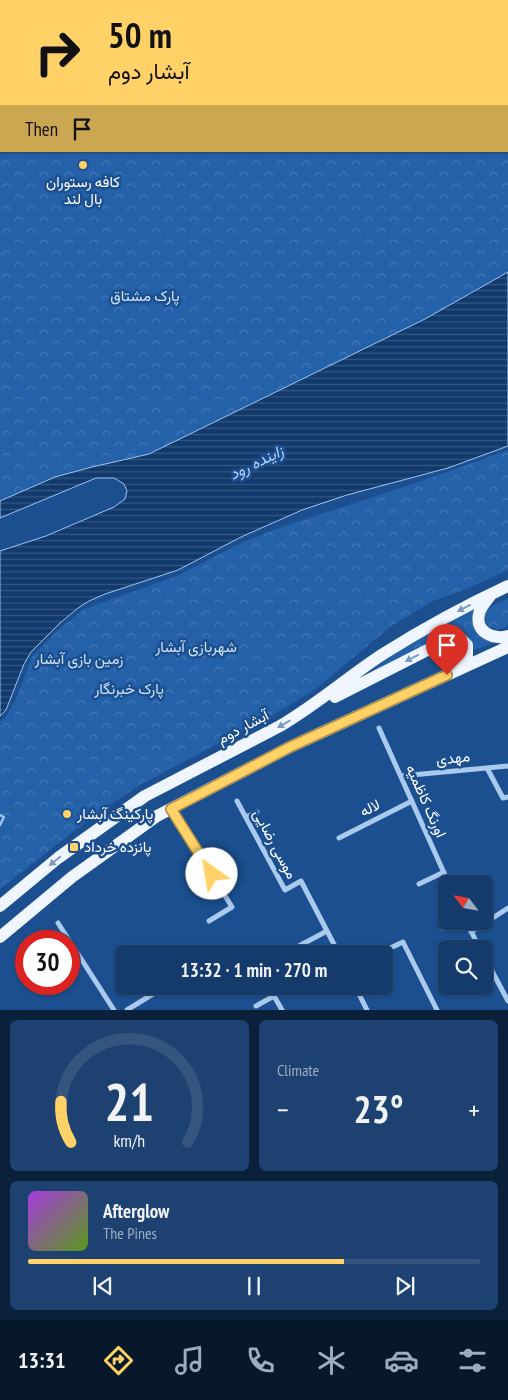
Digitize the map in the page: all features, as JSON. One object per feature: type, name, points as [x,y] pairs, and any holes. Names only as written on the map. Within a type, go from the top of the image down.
[{"type":"main road","name":"آبشار دوم","points":[[0,906],[58,858],[145,796],[300,714],[383,655],[441,620],[508,586]]},
{"type":"main road","points":[[491,594],[479,612],[478,622],[491,637],[501,638],[508,636]]},
{"type":"main road","points":[[300,714],[450,639],[460,638],[467,645],[467,655],[447,675]]},
{"type":"main road","points":[[0,937],[72,877],[157,816],[290,747],[508,647]]},
{"type":"street","name":"اورنگ کاظمیه","points":[[379,728],[445,875]]},
{"type":"street","name":"مهدی","points":[[401,776],[508,766]]},
{"type":"street","points":[[487,768],[503,798],[508,797]]},
{"type":"street","name":"موسی رضایی","points":[[237,801],[285,890],[301,881],[334,945]]},
{"type":"street","name":"لاله","points":[[338,838],[412,801]]},
{"type":"street","points":[[171,809],[232,907],[209,921]]},
{"type":"street","points":[[246,817],[257,812]]},
{"type":"street","points":[[418,884],[444,872]]},
{"type":"street","points":[[475,940],[471,932],[508,908]]},
{"type":"street","points":[[58,923],[114,1010]]},
{"type":"street","points":[[301,945],[327,931]]},
{"type":"street","points":[[393,947],[403,942],[437,1010]]},
{"type":"street","points":[[493,973],[508,1001]]},
{"type":"street","points":[[127,1010],[151,995]]},
{"type":"street","points":[[358,1010],[366,1008],[360,995]]},
{"type":"street","points":[[256,1006],[274,996],[282,1010]]},
{"type":"green space","name":"پارک مشتاق","points":[[0,152],[508,152],[508,272],[425,319],[149,454],[55,477],[0,501]]},
{"type":"green space","name":"پارک خبرنگار","points":[[508,450],[508,570],[467,589],[433,601],[390,627],[318,687],[287,707],[140,785],[95,815],[0,889],[0,721],[5,718],[15,701],[32,657],[58,630],[84,609],[177,576],[243,542],[281,527],[419,482]]},
{"type":"green space","points":[[508,599],[508,626],[498,630],[488,626],[485,616],[489,608]]},
{"type":"green space","points":[[474,609],[494,643],[473,650],[470,639],[460,632],[361,680],[400,648]]},
{"type":"water","name":"زاینده رود","points":[[508,272],[508,446],[448,468],[347,495],[302,510],[241,537],[178,570],[89,601],[60,623],[31,652],[24,664],[6,710],[0,716],[0,551],[46,536],[114,507],[125,499],[127,491],[124,484],[114,478],[96,478],[0,518],[0,501],[55,477],[149,454],[425,319]]},
{"type":"waterway","points":[[0,815],[4,817],[0,825]]},
{"type":"place","name":"کافه رستوران بال لند","points":[[83,165]]},
{"type":"place","name":"پارکینگ آبشار","points":[[67,814]]},
{"type":"place","name":"پانزده خرداد","points":[[74,847]]},
{"type":"route","points":[[212,874],[171,809],[290,747],[447,675]]},
{"type":"park label","name":"شهربازی آبشار","points":[[196,647]]},
{"type":"park label","name":"زمین بازی آبشار","points":[[79,659]]}]
